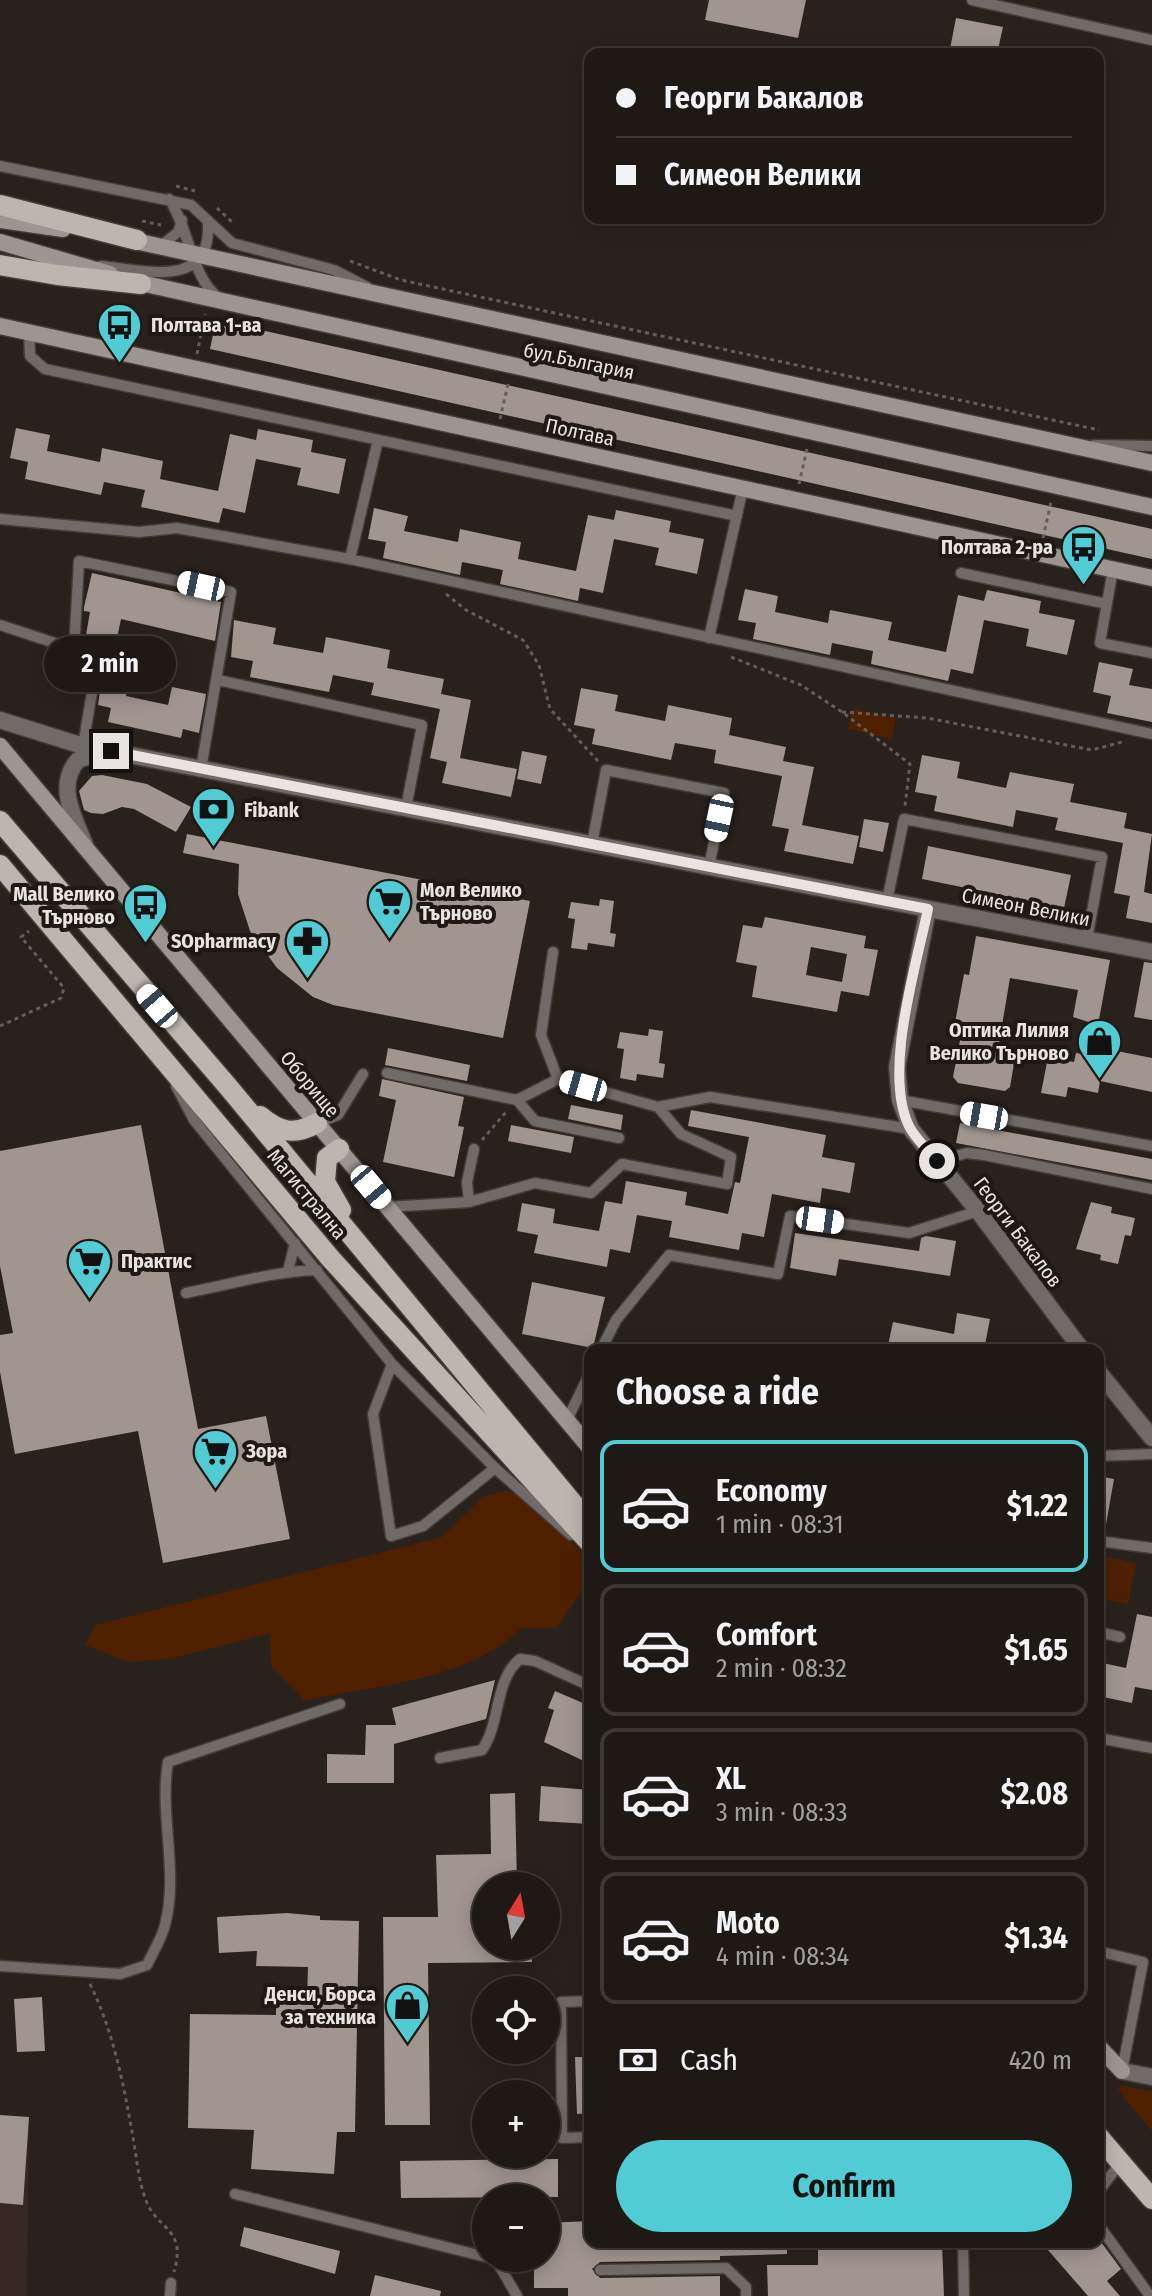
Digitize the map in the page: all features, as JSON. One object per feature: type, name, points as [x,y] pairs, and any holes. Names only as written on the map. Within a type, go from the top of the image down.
[{"type":"main road","points":[[0,205],[137,240]]},
{"type":"main road","name":"бул.България","points":[[0,220],[137,240],[197,257],[378,293],[1152,463]]},
{"type":"main road","name":"бул.България","points":[[0,242],[141,284],[1152,507]]},
{"type":"main road","points":[[0,265],[141,284]]},
{"type":"main road","name":"Полтава","points":[[0,326],[1152,578]]},
{"type":"main road","name":"Оборище","points":[[0,746],[584,1440]]},
{"type":"main road","points":[[0,821],[230,1089],[584,1517]]},
{"type":"main road","name":"Магистрална","points":[[0,865],[331,1259],[584,1536]]},
{"type":"main road","points":[[230,1089],[281,1131],[298,1132],[317,1123]]},
{"type":"main road","points":[[339,1149],[324,1164],[325,1182],[394,1290]]},
{"type":"main road","points":[[1104,2052],[1122,2071]]},
{"type":"main road","points":[[1104,2143],[1152,2199]]},
{"type":"street","name":"Симеон Велики","points":[[0,720],[83,746],[1152,952]]},
{"type":"street","points":[[87,850],[69,804],[67,784],[78,760],[111,751]]},
{"type":"street","name":"Георги Бакалов","points":[[928,909],[897,1067],[900,1100],[911,1129],[978,1211],[1078,1344]]},
{"type":"street","points":[[1105,1388],[1152,1438]]},
{"type":"street","points":[[1122,2071],[1152,2077]]},
{"type":"lane","points":[[972,0],[1152,40]]},
{"type":"lane","points":[[0,166],[191,205],[208,224],[240,246],[334,270],[378,293]]},
{"type":"lane","points":[[169,199],[183,218],[216,300]]},
{"type":"lane","points":[[161,246],[178,232],[183,218]]},
{"type":"lane","points":[[75,264],[180,271],[197,257],[208,224]]},
{"type":"lane","points":[[29,332],[30,356],[45,369],[737,516]]},
{"type":"lane","points":[[350,559],[378,440]]},
{"type":"lane","points":[[1067,444],[1152,446]]},
{"type":"lane","points":[[709,638],[743,488]]},
{"type":"lane","points":[[0,519],[139,532],[177,528],[350,559],[1152,734]]},
{"type":"lane","points":[[83,746],[94,680],[73,668],[79,561],[231,592],[201,769]]},
{"type":"lane","points":[[1113,569],[1100,643],[1152,653]]},
{"type":"lane","points":[[961,573],[1107,604]]},
{"type":"lane","points":[[0,625],[73,649]]},
{"type":"lane","points":[[218,680],[422,725],[406,808]]},
{"type":"lane","points":[[592,844],[606,770],[724,793],[709,867]]},
{"type":"lane","points":[[887,901],[904,819],[1102,857],[1087,939]]},
{"type":"lane","points":[[553,952],[541,1035],[558,1079]]},
{"type":"lane","points":[[160,1056],[194,1120],[392,1364],[495,1468],[584,1547]]},
{"type":"lane","points":[[387,1073],[517,1100],[535,1121],[619,1138]]},
{"type":"lane","points":[[317,1123],[338,1115],[363,1074]]},
{"type":"lane","points":[[517,1100],[558,1079],[658,1107],[710,1097],[911,1129]]},
{"type":"lane","points":[[900,1100],[1152,1146]]},
{"type":"lane","points":[[387,1207],[469,1202],[535,1183],[591,1193],[622,1164],[727,1184],[731,1157],[681,1134],[658,1107]]},
{"type":"lane","points":[[469,1202],[467,1182],[474,1149]]},
{"type":"lane","points":[[937,1161],[967,1153],[984,1155],[1152,1189]]},
{"type":"lane","points":[[604,1344],[616,1320],[669,1255],[778,1274],[790,1216],[909,1233],[978,1211]]},
{"type":"lane","points":[[288,1271],[295,1243]]},
{"type":"lane","points":[[186,1293],[288,1271],[317,1270]]},
{"type":"lane","points":[[392,1364],[373,1414],[391,1536],[423,1526],[495,1468]]},
{"type":"lane","points":[[567,1420],[584,1385]]},
{"type":"lane","points":[[1104,1456],[1152,1454]]},
{"type":"lane","points":[[1104,1542],[1152,1548]]},
{"type":"lane","points":[[1104,1633],[1120,1637]]},
{"type":"lane","points":[[440,1758],[482,1750],[493,1735],[508,1669],[520,1659],[535,1661],[584,1683]]},
{"type":"lane","points":[[0,1966],[120,1974],[147,1965],[165,1926],[169,1887],[164,1787],[168,1762],[340,1704]]},
{"type":"lane","points":[[1104,1739],[1152,1748]]},
{"type":"lane","points":[[1104,1952],[1143,1962],[1122,2071]]},
{"type":"lane","points":[[584,2001],[561,2002],[562,2138],[584,2137]]},
{"type":"lane","points":[[1104,2184],[1121,2162]]},
{"type":"lane","points":[[235,2194],[472,2254]]},
{"type":"lane","points":[[1104,2232],[1150,2296]]},
{"type":"lane","points":[[963,2248],[964,2296]]},
{"type":"lane","points":[[600,2270],[726,2268],[746,2287],[746,2296]]},
{"type":"lane","points":[[503,2272],[517,2296]]},
{"type":"lane","points":[[170,2296],[171,2283]]},
{"type":"path","points":[[163,184],[193,189],[204,198]]},
{"type":"path","points":[[216,207],[236,226]]},
{"type":"path","points":[[336,258],[401,280],[1105,431]]},
{"type":"path","points":[[194,368],[216,300]]},
{"type":"path","points":[[497,434],[512,366]]},
{"type":"path","points":[[796,500],[811,432]]},
{"type":"path","points":[[1040,553],[1055,485]]},
{"type":"path","points":[[441,579],[446,595],[523,640],[539,665],[550,709],[606,770]]},
{"type":"path","points":[[709,638],[713,649],[801,685],[910,764],[904,819]]},
{"type":"path","points":[[842,712],[927,718],[1092,750],[1122,742]]},
{"type":"path","points":[[0,1026],[61,998],[64,988],[21,937]]},
{"type":"path","points":[[474,1149],[517,1100]]},
{"type":"path","points":[[84,1971],[105,2014],[125,2093],[144,2195],[151,2214],[173,2232],[178,2257],[171,2283]]},
{"type":"shaded area","points":[[853,708],[896,719],[891,739],[848,729]]},
{"type":"shaded area","points":[[506,1491],[526,1496],[584,1555],[584,1588],[556,1628],[521,1628],[500,1646],[476,1660],[420,1678],[305,1701],[271,1666],[270,1633],[170,1659],[128,1662],[85,1645],[95,1625],[442,1537],[484,1496]]},
{"type":"shaded area","points":[[1104,1556],[1136,1563],[1128,1604],[1104,1599]]},
{"type":"shaded area","points":[[1121,2085],[1152,2092],[1152,2131],[1118,2090]]},
{"type":"shaded area","points":[[0,2116],[29,2117],[27,2296],[0,2296]]},
{"type":"building","points":[[709,0],[806,0],[798,38],[705,20]]},
{"type":"building","points":[[956,18],[1003,27],[998,48],[950,48]]},
{"type":"building","points":[[216,320],[1152,529],[1152,559],[210,349]]},
{"type":"building","points":[[16,428],[50,435],[47,451],[100,462],[102,448],[163,461],[160,479],[218,491],[230,434],[256,440],[258,429],[313,440],[311,452],[346,459],[339,494],[297,485],[301,468],[256,459],[245,513],[223,508],[219,523],[141,507],[145,490],[104,482],[101,495],[25,479],[28,462],[10,458]]},
{"type":"building","points":[[374,508],[408,516],[404,531],[458,542],[460,529],[521,542],[518,559],[576,571],[588,515],[614,520],[616,510],[671,521],[669,532],[704,539],[697,574],[655,565],[659,548],[614,539],[603,593],[580,588],[578,601],[500,584],[503,570],[462,562],[460,575],[383,558],[386,542],[368,539]]},
{"type":"building","points":[[92,573],[221,602],[215,641],[121,619],[115,648],[136,653],[126,696],[168,705],[172,687],[206,694],[199,733],[183,729],[181,738],[108,722],[111,708],[98,705],[104,663],[82,658],[90,612],[84,611],[84,607]]},
{"type":"building","points":[[745,589],[778,596],[775,612],[828,623],[830,610],[892,622],[888,640],[946,652],[958,595],[984,601],[987,590],[1041,601],[1039,613],[1075,620],[1067,655],[1026,646],[1029,629],[984,620],[973,674],[951,669],[948,681],[871,664],[873,651],[832,643],[830,655],[753,639],[756,623],[738,620]]},
{"type":"building","points":[[234,620],[276,628],[273,644],[323,653],[326,637],[390,650],[387,668],[444,679],[441,694],[471,700],[460,758],[517,769],[511,797],[442,783],[447,762],[430,758],[440,709],[371,695],[374,683],[333,675],[329,692],[250,677],[253,661],[231,657]]},
{"type":"building","points":[[1099,662],[1133,669],[1129,685],[1152,689],[1152,722],[1107,713],[1111,696],[1093,692]]},
{"type":"building","points":[[581,688],[618,695],[615,711],[665,721],[668,705],[732,718],[729,735],[786,747],[783,761],[814,767],[802,825],[859,836],[853,864],[784,851],[789,829],[772,826],[782,776],[714,763],[716,750],[675,743],[671,760],[592,744],[595,729],[574,725]]},
{"type":"building","points":[[522,751],[547,756],[541,784],[517,779]]},
{"type":"building","points":[[922,755],[960,762],[957,778],[1006,788],[1010,772],[1074,784],[1070,802],[1127,813],[1124,828],[1152,834],[1144,892],[1152,894],[1152,923],[1126,918],[1130,896],[1114,893],[1123,843],[1055,830],[1058,818],[1016,810],[1013,827],[934,811],[937,796],[915,792]]},
{"type":"building","points":[[102,775],[147,784],[191,807],[176,832],[134,809],[122,807],[103,814],[91,813],[84,810],[79,791],[92,776]]},
{"type":"building","points":[[864,819],[889,823],[883,852],[859,847]]},
{"type":"building","name":"Мол Велико Търново","points":[[187,834],[530,901],[503,1038],[333,1005],[313,997],[277,968],[250,931],[238,894],[239,864],[183,853]]},
{"type":"building","points":[[928,846],[1071,875],[1064,908],[922,879]]},
{"type":"building","points":[[600,899],[614,901],[610,933],[616,934],[614,947],[588,943],[587,950],[571,948],[575,919],[568,918],[571,902],[599,906]]},
{"type":"building","points":[[765,917],[866,936],[864,948],[878,950],[869,996],[841,991],[837,1012],[752,997],[757,966],[736,962],[743,925],[762,928]],"holes":[[[811,947],[847,954],[842,982],[806,975]]]},
{"type":"building","points":[[976,936],[1110,960],[1098,1025],[1073,1017],[1078,990],[1010,978],[998,1049],[1016,1052],[1010,1087],[1005,1091],[958,1083],[953,1077],[962,1030],[954,1028],[964,974],[969,975]]},
{"type":"building","points":[[1144,962],[1152,963],[1152,1020],[1134,1017]]},
{"type":"building","points":[[649,1029],[663,1031],[659,1063],[665,1064],[663,1078],[637,1074],[636,1081],[620,1078],[624,1049],[617,1048],[620,1032],[648,1036]]},
{"type":"building","points":[[388,1048],[470,1065],[467,1081],[385,1065]]},
{"type":"building","points":[[1107,1049],[1152,1058],[1152,1092],[1100,1081],[1098,1093],[1068,1087],[1066,1097],[1041,1093],[1048,1057],[1074,1062],[1076,1053],[1105,1058]]},
{"type":"building","points":[[382,1079],[464,1097],[458,1126],[464,1127],[454,1177],[383,1162],[396,1100],[379,1096]]},
{"type":"building","points":[[571,1105],[623,1115],[621,1130],[568,1119]]},
{"type":"building","points":[[691,1110],[826,1135],[822,1157],[855,1163],[850,1193],[822,1188],[820,1203],[772,1194],[764,1237],[742,1233],[739,1250],[669,1237],[672,1221],[637,1215],[630,1253],[610,1249],[607,1267],[534,1253],[538,1235],[517,1231],[522,1203],[555,1209],[553,1223],[599,1231],[605,1201],[622,1204],[626,1181],[687,1192],[685,1205],[728,1214],[735,1182],[740,1183],[749,1137],[688,1126]]},
{"type":"building","points":[[960,1123],[1152,1159],[1152,1180],[956,1143]]},
{"type":"building","name":"Практис","points":[[141,1125],[198,1429],[266,1416],[290,1539],[163,1563],[138,1431],[15,1454],[0,1372],[0,1335],[13,1333],[0,1266],[0,1151]]},
{"type":"building","points":[[511,1125],[574,1137],[571,1153],[508,1141]]},
{"type":"building","points":[[1091,1202],[1112,1207],[1111,1213],[1135,1218],[1131,1236],[1125,1235],[1118,1264],[1100,1260],[1101,1255],[1076,1249]]},
{"type":"building","points":[[795,1233],[919,1251],[921,1238],[926,1236],[956,1241],[950,1276],[839,1259],[836,1276],[790,1268]]},
{"type":"building","points":[[532,1282],[605,1297],[594,1344],[584,1346],[522,1334]]},
{"type":"building","points":[[957,1313],[990,1319],[985,1344],[888,1344],[893,1322],[954,1334]]},
{"type":"building","points":[[1104,1477],[1114,1479],[1104,1530]]},
{"type":"building","points":[[1137,1614],[1152,1617],[1152,1690],[1135,1687],[1132,1703],[1104,1697],[1104,1663],[1126,1668]]},
{"type":"building","points":[[495,1680],[486,1719],[394,1744],[394,1783],[327,1783],[327,1754],[365,1755],[366,1725],[396,1725],[392,1708]]},
{"type":"building","points":[[555,1691],[584,1703],[584,1761],[544,1742],[554,1710],[548,1708]]},
{"type":"building","points":[[541,1786],[584,1790],[584,1824],[539,1821]]},
{"type":"building","name":"Денси, Борса за техника","points":[[515,1793],[517,1872],[472,1872],[472,1960],[532,1962],[428,1963],[430,2125],[385,2125],[383,1917],[438,1917],[436,1855],[491,1854],[490,1794]]},
{"type":"building","points":[[287,1913],[320,1916],[320,1920],[359,1921],[355,2132],[337,2132],[334,2174],[251,2169],[254,2130],[188,2128],[190,2014],[276,2015],[276,2000],[307,2000],[308,1967],[256,1966],[257,1951],[219,1953],[217,1917]]},
{"type":"building","points":[[42,1997],[45,2051],[17,2052],[14,1999]]},
{"type":"building","points":[[575,2057],[584,2057],[584,2113],[577,2114]]},
{"type":"building","points":[[0,2115],[29,2117],[23,2205],[0,2203]]},
{"type":"building","points":[[472,2160],[472,2168],[558,2168],[558,2184],[472,2184],[472,2198],[401,2198],[400,2161]]},
{"type":"building","points":[[584,2221],[584,2248],[787,2248],[787,2254],[720,2256],[720,2260],[600,2262],[592,2269],[600,2278],[720,2276],[720,2296],[568,2296],[568,2288],[534,2288],[534,2272],[560,2272],[560,2222]]},
{"type":"building","points":[[244,2227],[340,2251],[335,2274],[240,2246]]},
{"type":"building","points":[[1104,2246],[1121,2269],[1107,2281],[1120,2296],[1088,2296],[1046,2248]]},
{"type":"building","points":[[818,2248],[942,2248],[944,2296],[768,2296],[767,2265],[818,2265]]},
{"type":"building","points":[[375,2275],[441,2291],[440,2296],[370,2296]]},
{"type":"place","name":"Полтава 1-ва","points":[[120,364]]},
{"type":"place","name":"Полтава 2-ра","points":[[1084,586]]},
{"type":"place","name":"Fibank","points":[[213,849]]},
{"type":"place","name":"Мол Велико Търново","points":[[389,940]]},
{"type":"place","name":"Mall Велико Търново","points":[[146,944]]},
{"type":"place","name":"SOpharmacy","points":[[307,980]]},
{"type":"place","name":"Оптика Лилия Велико Търново","points":[[1100,1081]]},
{"type":"place","name":"Практис","points":[[90,1300]]},
{"type":"place","name":"Зора","points":[[215,1490]]},
{"type":"place","name":"Денси, Борса за техника","points":[[407,2044]]},
{"type":"route","points":[[111,751],[928,909],[897,1067],[900,1100],[911,1129],[937,1161]]}]
